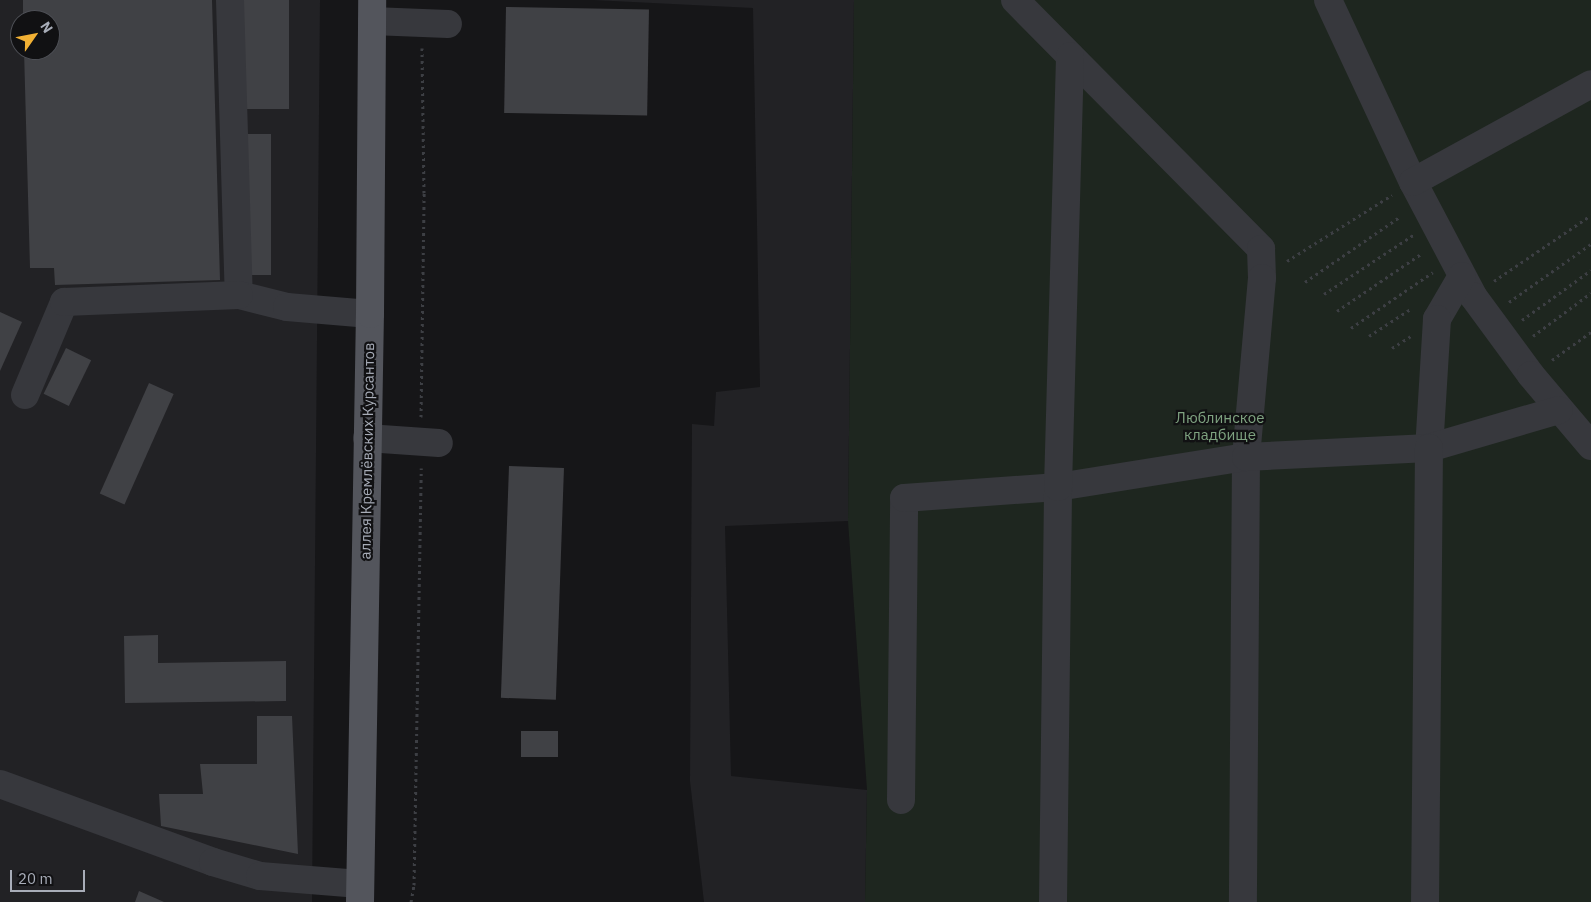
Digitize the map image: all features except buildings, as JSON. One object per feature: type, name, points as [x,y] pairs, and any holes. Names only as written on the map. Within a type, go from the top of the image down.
[{"type":"main road","name":"аллея Кремлёвских Курсантов","points":[[360,893],[370,314],[372,11]]},
{"type":"lane","points":[[230,0],[239,296]]},
{"type":"lane","points":[[1015,0],[1261,248],[1262,278],[1246,457],[1243,902]]},
{"type":"lane","points":[[1328,0],[1460,268],[1531,375],[1591,446]]},
{"type":"lane","points":[[372,11],[448,24]]},
{"type":"lane","points":[[1053,902],[1058,488],[1070,56]]},
{"type":"lane","points":[[1425,902],[1429,448],[1437,319],[1460,268],[1591,84]]},
{"type":"lane","points":[[25,394],[64,302],[239,296],[287,308],[370,314]]},
{"type":"lane","points":[[901,800],[904,498],[1058,488],[1246,457],[1429,448],[1560,410]]},
{"type":"lane","points":[[368,438],[439,443]]},
{"type":"lane","points":[[0,784],[213,862],[260,876],[360,893]]},
{"type":"path","points":[[1336,311],[1460,268],[1591,215]]},
{"type":"path","points":[[1324,294],[1591,244]]},
{"type":"path","points":[[1351,328],[1460,268]]},
{"type":"path","points":[[1262,278],[1460,268],[1591,270]]},
{"type":"path","points":[[1305,282],[1460,268],[1591,293]]},
{"type":"path","points":[[1531,375],[1591,332]]},
{"type":"shaded area","points":[[0,0],[320,0],[312,902],[0,902]]},
{"type":"shaded area","points":[[593,0],[854,0],[848,521],[725,526],[731,776],[867,790],[865,902],[704,902],[690,781],[692,424],[714,426],[716,392],[760,387],[753,8]]},
{"type":"green space","name":"Люблинское кладбище","points":[[854,0],[1591,0],[1591,902],[865,902],[867,790],[848,521]]}]
